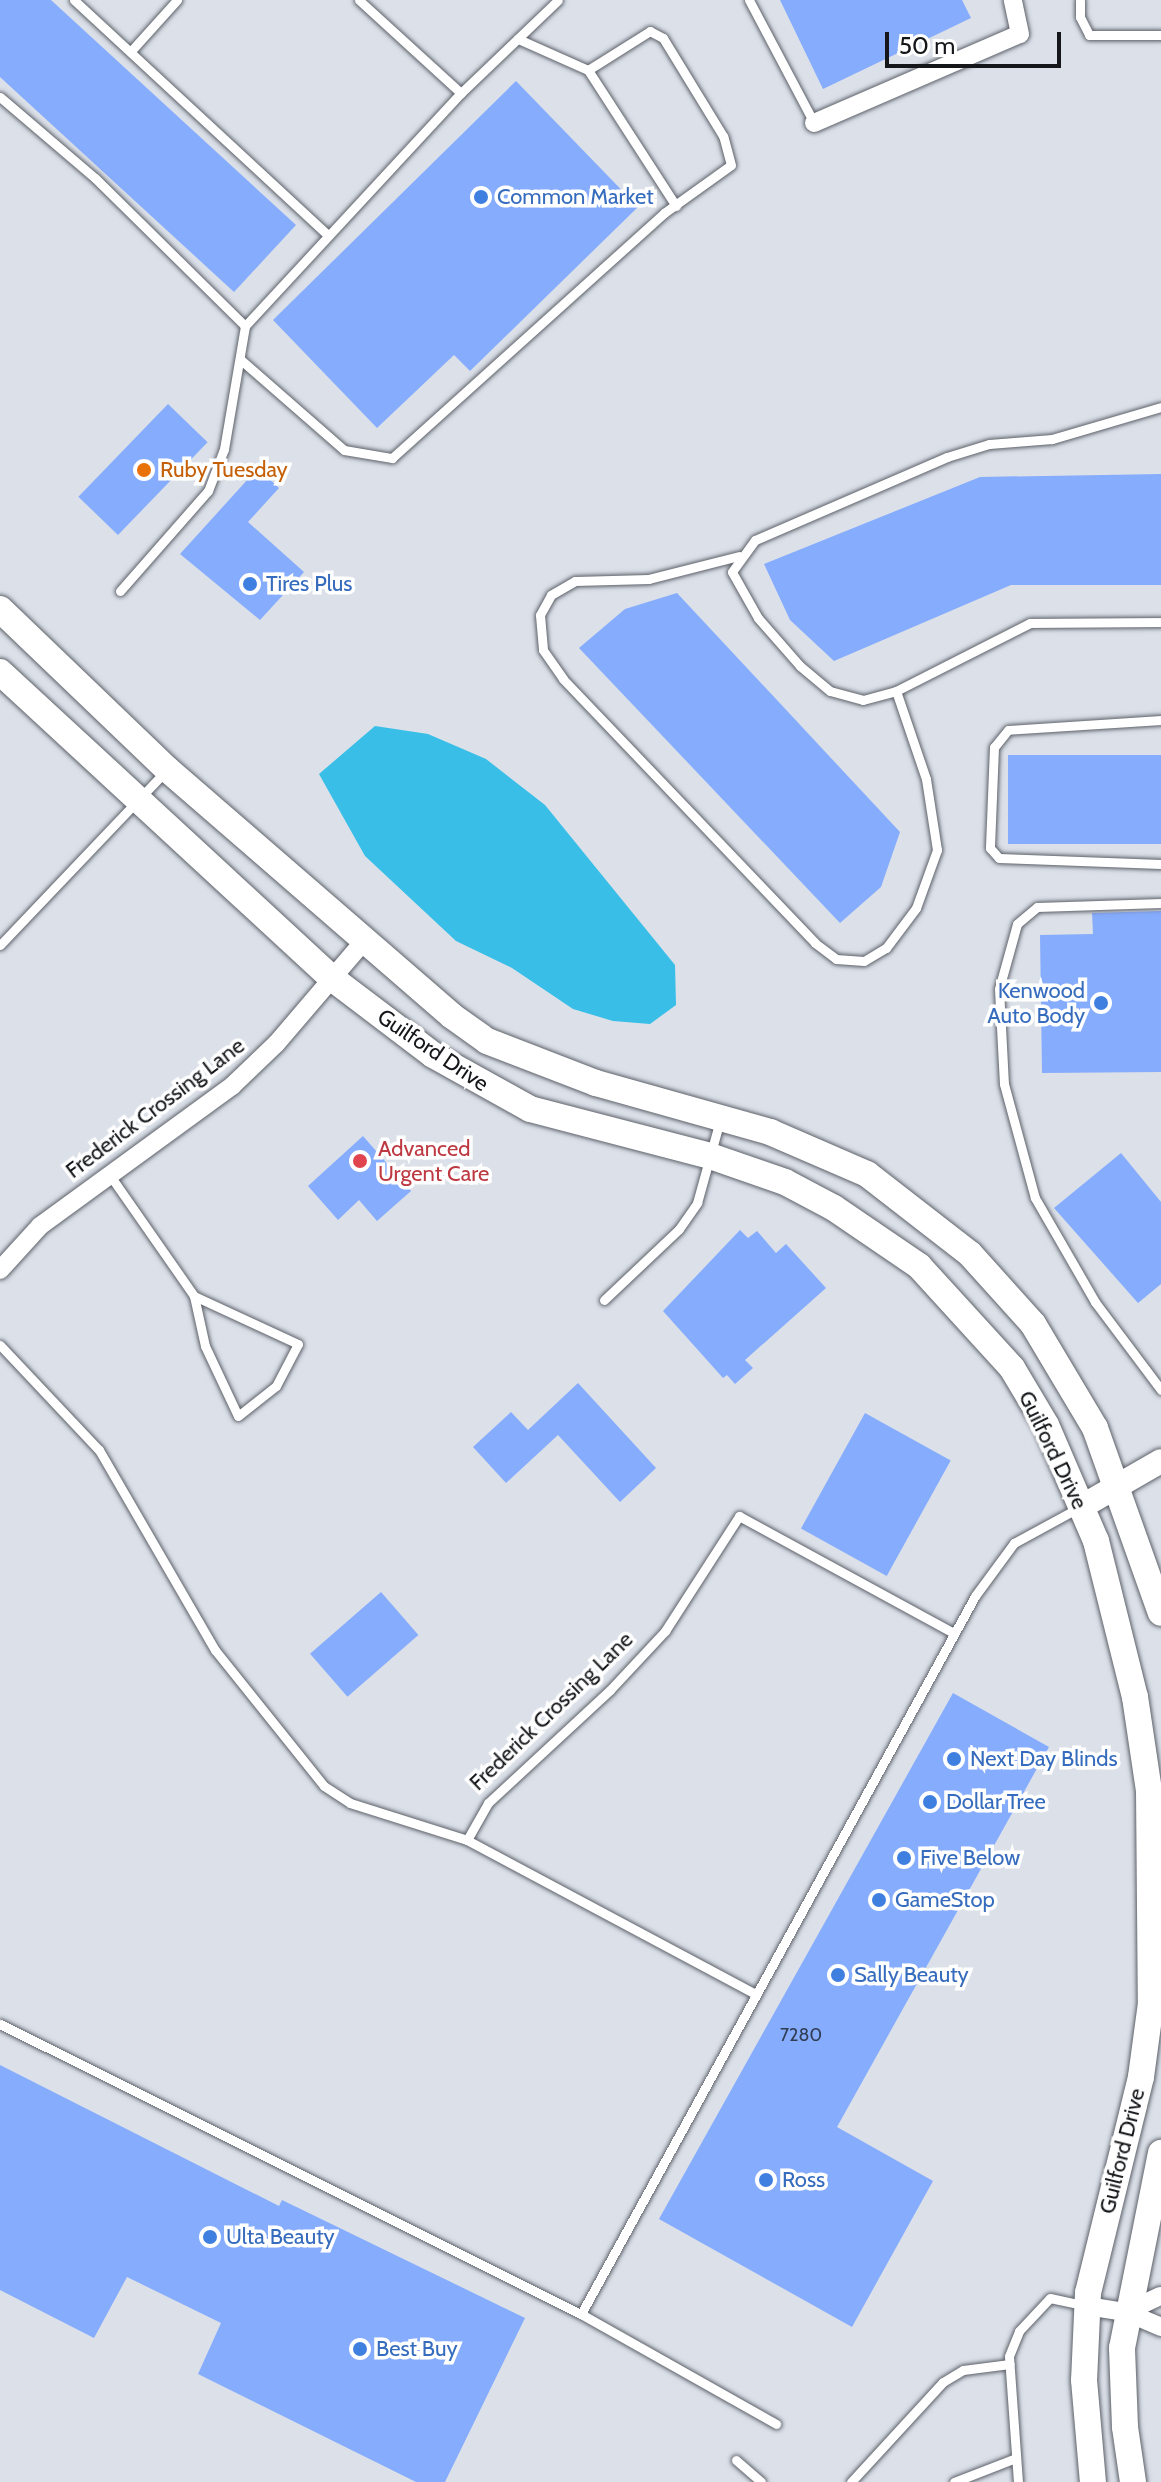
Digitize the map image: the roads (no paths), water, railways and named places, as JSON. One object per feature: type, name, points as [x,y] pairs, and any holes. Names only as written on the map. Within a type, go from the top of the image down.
[{"type":"main road","name":"Guilford Drive","points":[[0,609],[167,769],[364,941],[487,1041],[596,1083],[770,1132],[867,1174],[970,1254],[1033,1324],[1095,1428],[1161,1613]]},
{"type":"main road","name":"Guilford Drive","points":[[0,672],[333,979],[433,1055],[530,1109],[710,1156],[785,1182],[834,1208],[919,1266],[954,1298],[1012,1368],[1046,1425],[1096,1541],[1135,1697],[1152,1850],[1147,2033],[1087,2306],[1084,2380],[1093,2482]]},
{"type":"main road","name":"Guilford Drive","points":[[1133,2482],[1125,2427],[1126,2312],[1161,2153]]},
{"type":"street","points":[[814,123],[1020,34],[1013,0]]},
{"type":"street","name":"Frederick Crossing Lane","points":[[0,1270],[40,1226],[108,1172],[232,1086],[333,979],[364,941]]},
{"type":"street","points":[[1081,1507],[1161,1461]]},
{"type":"street","points":[[1126,2312],[1161,2296]]},
{"type":"street","points":[[1087,2306],[1126,2312],[1161,2327]]},
{"type":"lane","points":[[74,0],[327,234]]},
{"type":"lane","points":[[131,51],[177,0]]},
{"type":"lane","points":[[359,0],[461,93]]},
{"type":"lane","points":[[120,591],[208,491],[224,449],[245,326],[327,234],[461,93],[558,0]]},
{"type":"lane","points":[[749,0],[814,123]]},
{"type":"lane","points":[[1080,0],[1080,17],[1089,35],[1161,35]]},
{"type":"lane","points":[[241,360],[344,450],[392,458],[676,206],[731,165],[723,136],[663,38],[650,31],[588,70]]},
{"type":"lane","points":[[518,39],[588,70],[676,206]]},
{"type":"lane","points":[[0,97],[95,178],[245,326]]},
{"type":"lane","points":[[1161,407],[1052,439],[989,444],[947,457],[755,540],[739,556],[732,572],[758,618],[830,691],[863,700],[896,691],[1030,623],[1161,622]]},
{"type":"lane","points":[[739,556],[649,579],[575,581],[551,595],[540,615],[543,650],[563,679],[815,943],[836,959],[864,961],[886,948],[916,908],[937,850],[926,779],[896,691]]},
{"type":"lane","points":[[1161,720],[1008,730],[994,747],[990,848],[999,858],[1161,864]]},
{"type":"lane","points":[[0,945],[167,769]]},
{"type":"lane","points":[[1161,903],[1037,907],[1017,924],[999,989],[1004,1084],[1035,1198],[1095,1302],[1161,1390]]},
{"type":"lane","points":[[604,1300],[679,1229],[697,1203],[721,1117]]},
{"type":"lane","points":[[108,1172],[194,1296],[205,1346],[238,1416],[276,1386],[298,1344],[194,1296]]},
{"type":"lane","points":[[0,1345],[99,1450],[215,1650],[324,1786],[350,1803],[467,1840],[756,1994]]},
{"type":"lane","points":[[581,2314],[954,1633],[1014,1543],[1081,1507]]},
{"type":"lane","name":"Frederick Crossing Lane","points":[[467,1840],[488,1803],[610,1690],[665,1631],[739,1516],[954,1633]]},
{"type":"lane","points":[[0,2024],[581,2314],[776,2424]]},
{"type":"lane","points":[[1018,2482],[1010,2364],[1019,2331],[1050,2298],[1087,2306]]},
{"type":"lane","points":[[851,2482],[943,2382],[963,2370],[1010,2364]]},
{"type":"lane","points":[[954,2482],[1016,2458]]},
{"type":"lane","points":[[736,2460],[761,2482]]},
{"type":"water","points":[[375,726],[428,734],[486,759],[545,805],[675,965],[676,1005],[650,1024],[613,1021],[573,1009],[512,968],[456,941],[365,856],[319,774]]},
{"type":"place","name":"Common Market","points":[[481,197]]},
{"type":"place","name":"Ruby Tuesday","points":[[144,470]]},
{"type":"place","name":"Tires Plus","points":[[250,584]]},
{"type":"place","name":"Kenwood Auto Body","points":[[1101,1003]]},
{"type":"place","name":"Advanced Urgent Care","points":[[360,1161]]},
{"type":"place","name":"Next Day Blinds","points":[[954,1759]]},
{"type":"place","name":"Dollar Tree","points":[[930,1802]]},
{"type":"place","name":"Five Below","points":[[904,1858]]},
{"type":"place","name":"GameStop","points":[[879,1900]]},
{"type":"place","name":"Sally Beauty","points":[[838,1975]]},
{"type":"place","name":"Ross","points":[[766,2180]]},
{"type":"place","name":"Ulta Beauty","points":[[210,2237]]},
{"type":"place","name":"Best Buy","points":[[360,2349]]}]
